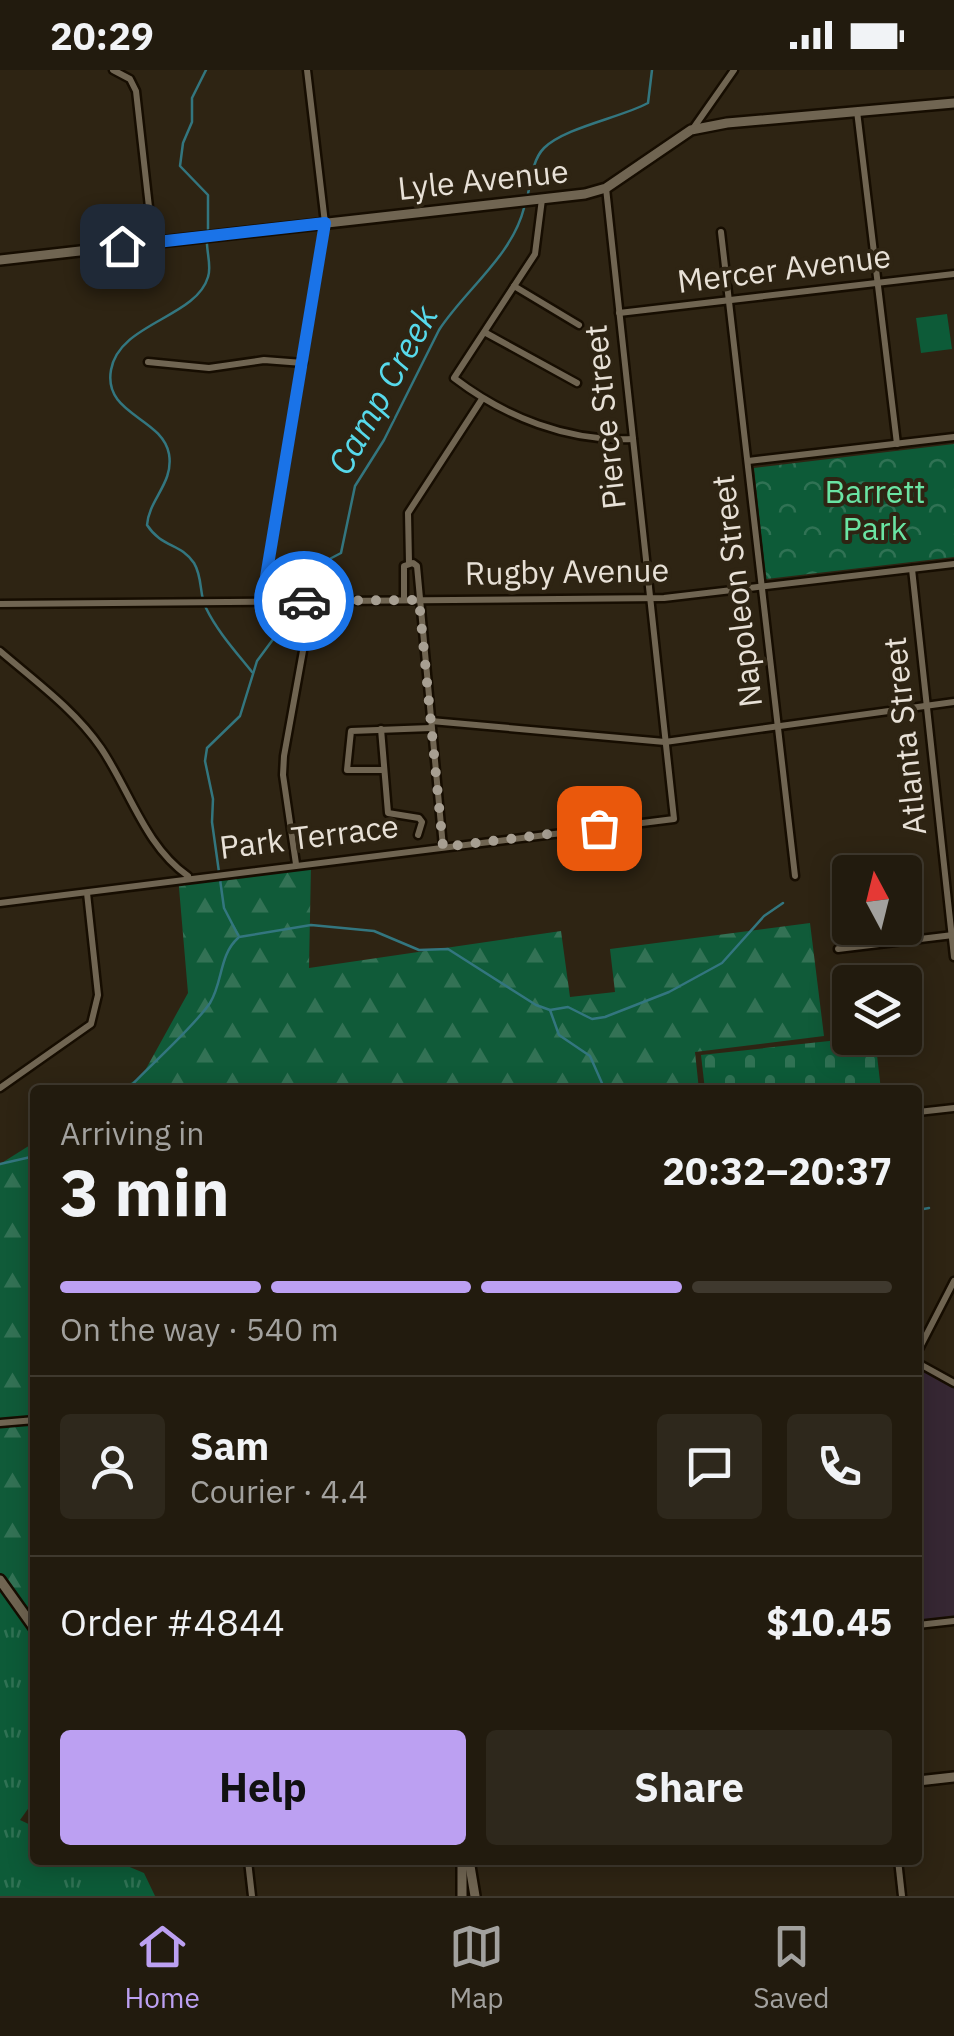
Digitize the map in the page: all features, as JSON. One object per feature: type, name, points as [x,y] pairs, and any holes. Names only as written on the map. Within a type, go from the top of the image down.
[{"type":"street","points":[[113,70],[130,79],[136,91],[153,243]]},
{"type":"street","points":[[262,601],[325,223],[307,70]]},
{"type":"street","points":[[691,130],[734,70]]},
{"type":"street","name":"Lyle Avenue","points":[[0,260],[542,199],[606,188],[691,130],[727,123],[954,102]]},
{"type":"street","points":[[857,112],[897,444]]},
{"type":"street","name":"Pierce Street","points":[[555,833],[674,819],[606,188]]},
{"type":"street","points":[[542,199],[535,254],[454,378],[482,399],[560,432],[610,440],[633,439]]},
{"type":"street","name":"Napoleon Street","points":[[721,232],[795,876]]},
{"type":"street","name":"Mercer Avenue","points":[[619,314],[954,274]]},
{"type":"street","points":[[514,286],[579,325]]},
{"type":"street","points":[[486,332],[577,383]]},
{"type":"street","points":[[148,362],[209,368],[264,360],[303,363]]},
{"type":"street","points":[[404,600],[408,513],[482,399]]},
{"type":"street","points":[[748,461],[954,437]]},
{"type":"street","points":[[408,563],[417,566],[443,847]]},
{"type":"street","name":"Rugby Avenue","points":[[0,604],[650,598],[954,564]]},
{"type":"street","name":"Atlanta Street","points":[[912,568],[954,957]]},
{"type":"street","points":[[296,864],[283,776],[312,601]]},
{"type":"street","points":[[0,651],[86,728],[103,750],[160,851],[189,877]]},
{"type":"street","points":[[384,770],[347,770],[351,730],[431,724],[665,742],[954,702]]},
{"type":"street","points":[[381,730],[388,813],[419,818],[422,822],[418,835]]},
{"type":"street","name":"Park Terrace","points":[[0,902],[555,833]]},
{"type":"street","points":[[0,1088],[91,1024],[98,995],[87,892]]},
{"type":"street","points":[[838,949],[953,935]]},
{"type":"street","points":[[922,1112],[954,1108]]},
{"type":"street","points":[[922,1343],[954,1282]]},
{"type":"street","points":[[922,1365],[954,1384]]},
{"type":"street","points":[[0,1423],[30,1420]]},
{"type":"street","points":[[0,1580],[30,1622]]},
{"type":"street","points":[[922,1625],[954,1621]]},
{"type":"street","points":[[922,1781],[954,1777]]},
{"type":"street","points":[[249,1865],[252,1896]]},
{"type":"street","points":[[462,1896],[465,1865]]},
{"type":"street","points":[[466,1865],[475,1896]]},
{"type":"street","points":[[899,1865],[902,1896]]},
{"type":"shaded area","points":[[922,1365],[954,1383],[954,1621],[922,1625]]},
{"type":"green space","points":[[947,314],[952,349],[921,353],[916,318]]},
{"type":"green space","name":"Barrett Park","points":[[954,444],[954,557],[766,579],[754,468]]},
{"type":"green space","points":[[311,865],[309,968],[561,931],[570,997],[615,992],[610,949],[810,923],[824,1036],[695,1052],[698,1085],[127,1085],[142,1076],[188,993],[178,876]]},
{"type":"green space","points":[[832,1041],[832,1055],[877,1055],[880,1085],[704,1085],[701,1055]]},
{"type":"green space","points":[[30,1145],[30,1619],[0,1579],[0,1164]]},
{"type":"green space","points":[[0,1579],[30,1619],[30,1806],[20,1820],[30,1825],[30,1865],[125,1865],[144,1873],[155,1896],[0,1896]]},
{"type":"waterway","points":[[206,70],[192,98],[192,122],[183,143],[180,166],[208,195],[208,231]]},
{"type":"waterway","name":"Camp Creek","points":[[528,194],[535,163],[544,148],[566,134],[648,103],[652,70]]},
{"type":"waterway","name":"Camp Creek","points":[[301,595],[304,571],[309,565],[341,553],[355,486],[384,440],[439,330],[499,257],[524,208]]},
{"type":"waterway","points":[[207,239],[209,273],[201,291],[128,341],[117,354],[111,385],[124,407],[156,432],[169,454],[168,474],[147,525],[194,563],[210,617],[252,672]]},
{"type":"waterway","name":"Camp Creek","points":[[238,935],[224,908],[212,822],[213,799],[205,761],[207,748],[240,716],[257,661],[291,623],[301,603]]},
{"type":"waterway","points":[[239,937],[311,925],[374,931],[419,950],[448,949],[536,1005],[550,1010],[568,1007],[592,1019],[669,992],[722,963],[764,916],[783,903]]},
{"type":"waterway","name":"Camp Creek","points":[[132,1085],[210,1003],[227,952],[238,938]]},
{"type":"waterway","points":[[550,1010],[559,1035],[590,1056],[603,1085]]},
{"type":"waterway","name":"Camp Creek","points":[[0,1164],[30,1157]]},
{"type":"waterway","points":[[922,1209],[929,1208]]},
{"type":"way so far","points":[[304,601],[419,600],[443,847],[599,828]]},
{"type":"route","points":[[122,246],[325,223],[262,601],[304,601]]}]
